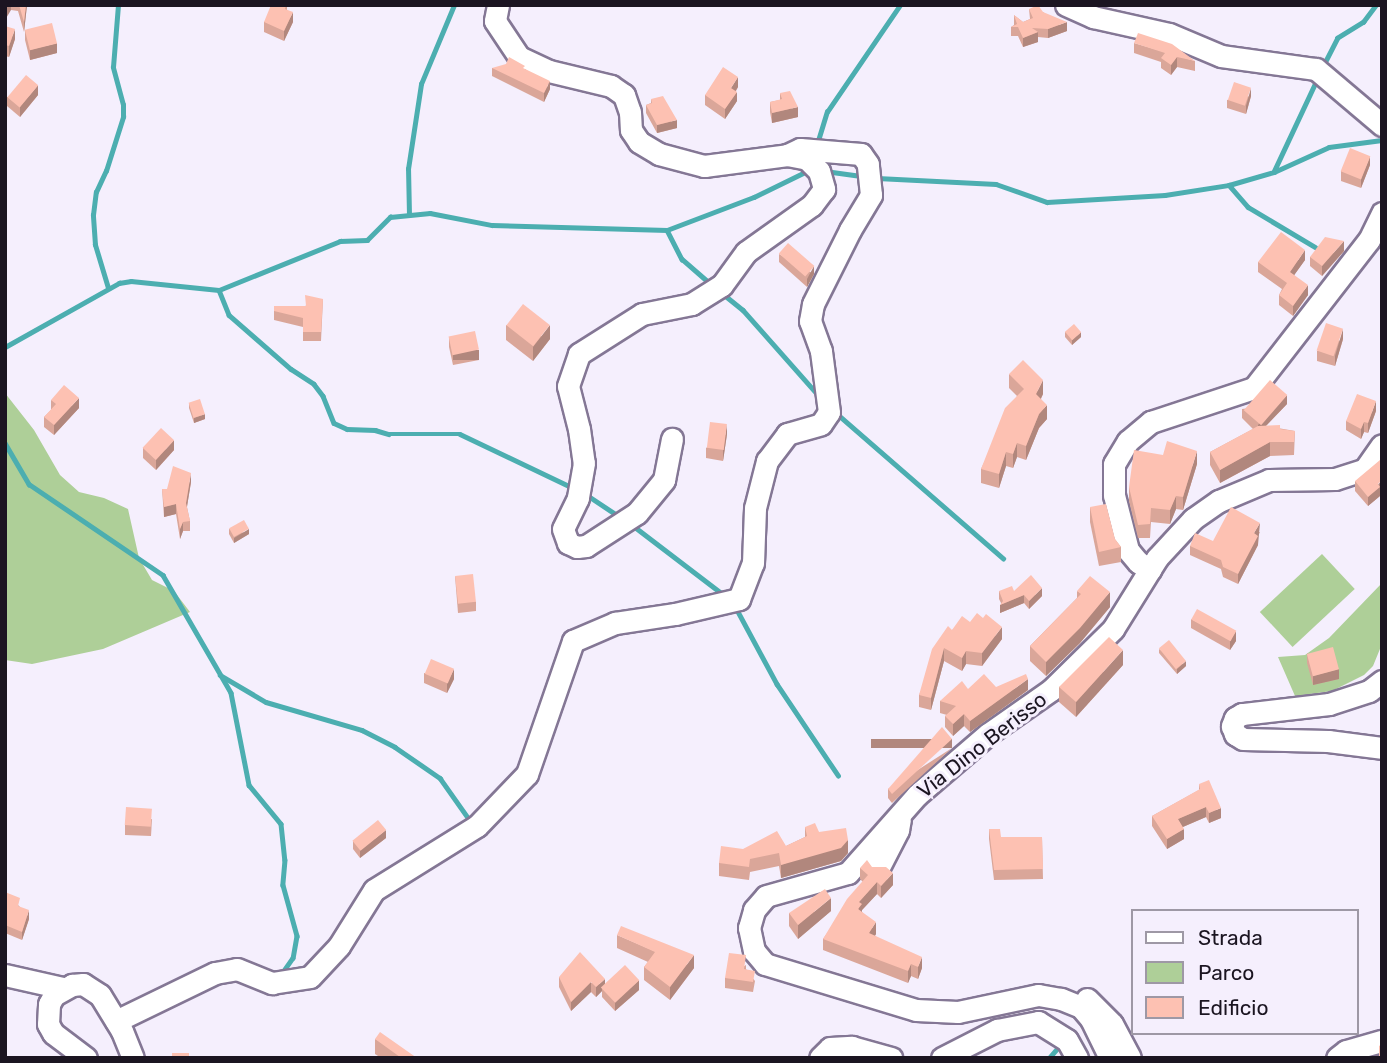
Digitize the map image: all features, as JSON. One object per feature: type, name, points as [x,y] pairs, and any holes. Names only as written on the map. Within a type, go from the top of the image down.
[{"type":"street","points":[[116,1021],[215,973],[237,969],[272,983],[310,976],[339,946],[374,890],[477,826],[527,774],[573,641],[615,623],[739,599],[753,563],[755,508],[767,461],[787,434],[821,424],[829,412],[821,351],[810,321],[813,304],[871,195],[868,164],[861,154],[800,149],[787,155],[704,166],[659,154],[639,142],[631,130],[630,112],[624,95],[611,86],[549,71],[519,57],[495,21],[498,5]]},
{"type":"street","points":[[1066,5],[1093,17],[1170,34],[1221,56],[1316,69],[1382,125]]},
{"type":"street","points":[[672,439],[664,480],[647,503],[586,546],[577,547],[568,543],[563,529],[578,498],[584,463],[568,386],[579,354],[642,314],[692,304],[722,285],[746,252],[812,205],[824,190],[819,171],[807,159],[787,155]]},
{"type":"street","points":[[1150,570],[1138,562],[1128,550],[1114,495],[1114,464],[1128,441],[1151,422],[1254,388],[1369,240],[1382,214]]},
{"type":"street","name":"Via Dino Berisso","points":[[1111,1058],[1091,1019],[1081,1007],[1038,995],[958,1012],[916,1010],[765,964],[754,951],[749,928],[754,909],[766,897],[848,873],[917,795],[988,734],[1051,690],[1113,629],[1150,570],[1193,519],[1219,501],[1269,481],[1335,479],[1365,469],[1382,445]]},
{"type":"street","points":[[1382,681],[1369,691],[1329,704],[1242,714],[1235,718],[1233,730],[1243,739],[1328,741],[1382,748]]},
{"type":"street","points":[[1249,701],[1329,704]]},
{"type":"street","points":[[879,867],[898,830],[900,813]]},
{"type":"street","points":[[5,975],[62,988],[83,984],[92,988],[100,995],[116,1021],[132,1058]]},
{"type":"street","points":[[1038,995],[1064,986],[1080,994],[1112,1024],[1130,1058]]},
{"type":"street","points":[[62,988],[49,1003],[48,1024],[53,1033],[86,1058]]},
{"type":"street","points":[[942,1058],[996,1030],[1038,1022],[1067,1040],[1077,1058]]},
{"type":"street","points":[[1337,1058],[1346,1051],[1382,1041]]},
{"type":"street","points":[[820,1058],[830,1048],[852,1047],[891,1058]]},
{"type":"green space","points":[[5,393],[34,430],[60,475],[79,492],[104,498],[128,509],[139,558],[152,580],[174,591],[190,612],[103,649],[32,664],[5,660]]},
{"type":"green space","points":[[1322,554],[1355,589],[1293,647],[1260,612]]},
{"type":"green space","points":[[1382,583],[1382,644],[1373,666],[1364,675],[1332,691],[1295,696],[1278,657],[1305,655],[1329,638]]},
{"type":"building","points":[[19,5],[26,5],[24,22]]},
{"type":"building","points":[[271,5],[286,5],[285,9],[293,12],[284,31],[264,22]]},
{"type":"building","points":[[1038,5],[1043,12],[1067,22],[1048,29],[1032,28],[1038,32],[1023,38],[1018,27],[1011,27],[1017,24],[1014,15],[1023,22],[1033,18],[1029,9]]},
{"type":"building","points":[[52,23],[57,43],[30,50],[25,30]]},
{"type":"building","points":[[5,26],[15,29],[9,46],[5,45]]},
{"type":"building","points":[[1138,33],[1172,44],[1195,61],[1177,57],[1171,65],[1161,58],[1165,53],[1134,43]]},
{"type":"building","points":[[509,57],[525,66],[523,68],[550,81],[544,93],[492,68],[506,64]]},
{"type":"building","points":[[723,67],[738,77],[731,88],[737,92],[725,109],[705,95]]},
{"type":"building","points":[[26,75],[38,85],[20,107],[7,97]]},
{"type":"building","points":[[1234,82],[1251,88],[1245,106],[1228,100]]},
{"type":"building","points":[[790,91],[798,107],[772,113],[770,102],[782,99],[780,93]]},
{"type":"building","points":[[663,96],[677,120],[657,125],[646,105],[652,103],[651,99]]},
{"type":"building","points":[[1350,148],[1370,156],[1361,179],[1341,171]]},
{"type":"building","points":[[1281,232],[1305,250],[1290,272],[1308,285],[1293,306],[1279,295],[1287,283],[1258,262]]},
{"type":"building","points":[[1325,237],[1344,241],[1322,266],[1310,257]]},
{"type":"building","points":[[788,243],[814,266],[805,277],[779,254]]},
{"type":"building","points":[[305,295],[323,299],[321,332],[303,332],[303,318],[274,311],[274,306],[306,306]]},
{"type":"building","points":[[523,304],[550,325],[533,346],[506,325]]},
{"type":"building","points":[[1326,323],[1343,329],[1334,356],[1317,350]]},
{"type":"building","points":[[1074,324],[1081,332],[1072,340],[1065,332]]},
{"type":"building","points":[[475,331],[479,350],[453,355],[449,337]]},
{"type":"building","points":[[1023,360],[1043,380],[1036,394],[1047,405],[1039,414],[1026,446],[1017,443],[1013,454],[1006,452],[999,474],[981,469],[1005,408],[1024,389],[1009,374]]},
{"type":"building","points":[[1270,380],[1287,395],[1261,425],[1244,410]]},
{"type":"building","points":[[64,385],[79,398],[54,425],[44,417],[56,404],[51,400]]},
{"type":"building","points":[[1357,394],[1376,401],[1368,423],[1364,422],[1361,429],[1346,421]]},
{"type":"building","points":[[200,399],[205,414],[194,418],[189,403]]},
{"type":"building","points":[[710,422],[727,424],[724,450],[707,448]]},
{"type":"building","points":[[1280,425],[1280,429],[1295,431],[1294,442],[1270,442],[1220,470],[1210,452],[1258,426]]},
{"type":"building","points":[[161,428],[174,440],[156,460],[143,448]]},
{"type":"building","points":[[1167,441],[1197,451],[1183,497],[1176,496],[1170,510],[1151,508],[1150,524],[1138,525],[1129,487],[1134,450],[1163,455]]},
{"type":"building","points":[[1380,460],[1380,487],[1368,497],[1355,481]]},
{"type":"building","points":[[173,466],[191,473],[186,503],[190,521],[183,522],[180,529],[176,504],[164,507],[162,489],[167,489]]},
{"type":"building","points":[[1106,504],[1115,539],[1121,547],[1099,552],[1090,507]]},
{"type":"building","points":[[1231,507],[1260,523],[1254,533],[1258,536],[1238,574],[1223,567],[1221,560],[1190,546],[1195,533],[1213,541]]},
{"type":"building","points":[[244,520],[249,529],[234,537],[229,528]]},
{"type":"building","points":[[473,574],[476,602],[458,604],[455,576]]},
{"type":"building","points":[[1031,575],[1042,588],[1029,601],[1024,595],[1000,605],[1003,601],[999,591],[1012,586],[1014,591]]},
{"type":"building","points":[[1090,576],[1110,592],[1080,628],[1046,662],[1030,646],[1081,594],[1077,591]]},
{"type":"building","points":[[1197,609],[1236,631],[1231,641],[1191,619]]},
{"type":"building","points":[[977,613],[983,618],[986,614],[1002,627],[982,653],[966,651],[962,658],[944,648],[931,698],[919,695],[932,649],[948,626],[952,630],[962,616],[970,622]]},
{"type":"building","points":[[1109,637],[1123,650],[1076,702],[1059,687]]},
{"type":"building","points":[[1169,640],[1186,661],[1176,669],[1159,648]]},
{"type":"building","points":[[1333,647],[1339,669],[1313,676],[1307,654]]},
{"type":"building","points":[[431,659],[454,669],[448,683],[425,674]]},
{"type":"building","points":[[984,674],[996,687],[1026,674],[1028,679],[970,721],[964,714],[953,724],[945,716],[956,706],[940,701],[962,681],[968,689]]},
{"type":"building","points":[[942,727],[952,739],[892,794],[888,789]]},
{"type":"building","points":[[1209,780],[1221,808],[1209,813],[1206,807],[1178,819],[1184,829],[1167,839],[1152,816],[1200,789],[1199,784]]},
{"type":"building","points":[[126,807],[152,809],[151,827],[125,825]]},
{"type":"building","points":[[378,820],[386,830],[361,851],[352,841]]},
{"type":"building","points":[[815,823],[819,832],[846,828],[848,840],[841,848],[781,865],[779,853],[750,859],[749,867],[719,863],[721,846],[743,849],[777,831],[786,846],[807,836],[805,827]]},
{"type":"building","points":[[989,829],[1000,829],[1001,837],[1042,837],[1043,869],[994,870]]},
{"type":"building","points":[[867,860],[872,867],[886,867],[893,873],[881,886],[877,882],[859,902],[862,904],[858,909],[876,922],[869,933],[922,957],[918,967],[911,964],[908,971],[823,939],[847,899],[868,875],[860,868]]},
{"type":"building","points":[[825,889],[831,898],[798,925],[789,913]]},
{"type":"building","points":[[5,892],[20,898],[18,906],[29,910],[22,932],[5,925]]},
{"type":"building","points":[[621,926],[694,955],[670,987],[644,967],[655,952],[617,935]]},
{"type":"building","points":[[580,952],[605,979],[596,987],[591,982],[571,1002],[559,977]]},
{"type":"building","points":[[729,953],[746,955],[744,969],[755,971],[753,982],[725,978]]},
{"type":"building","points":[[625,965],[639,980],[615,1003],[601,988]]},
{"type":"building","points":[[380,1032],[417,1058],[399,1058],[375,1039]]},
{"type":"building","points":[[1382,1044],[1382,1058],[1379,1058],[1379,1046]]},
{"type":"building","points":[[172,1053],[189,1053],[189,1058],[172,1058]]},
{"type":"waterway","points":[[108,288],[95,245],[93,215],[96,192],[106,171],[123,117],[123,105],[113,67],[118,5]]},
{"type":"waterway","points":[[409,215],[408,169],[421,84],[454,5]]},
{"type":"waterway","points":[[817,144],[827,112],[900,5]]},
{"type":"waterway","points":[[1323,66],[1337,38],[1363,22],[1376,5]]},
{"type":"waterway","points":[[1274,171],[1318,77]]},
{"type":"waterway","points":[[877,178],[996,184],[1047,202],[1165,195],[1229,185],[1274,172],[1329,147],[1382,140]]},
{"type":"waterway","points":[[5,347],[119,283],[131,281],[219,290],[340,241],[367,240],[390,217],[430,213],[492,225],[667,230],[754,197],[809,170]]},
{"type":"waterway","points":[[825,171],[861,176]]},
{"type":"waterway","points":[[1229,185],[1248,207],[1315,247]]},
{"type":"waterway","points":[[667,230],[682,259],[712,285]]},
{"type":"waterway","points":[[219,290],[229,315],[291,369],[314,384],[323,396],[334,423],[347,429],[375,430],[388,434],[460,434],[573,488]]},
{"type":"waterway","points":[[722,293],[743,310],[819,396]]},
{"type":"waterway","points":[[835,412],[1003,558]]},
{"type":"waterway","points":[[5,443],[29,484],[163,575],[231,693],[249,785],[281,824],[285,860],[283,885],[297,936],[293,958],[282,974]]},
{"type":"waterway","points":[[584,493],[620,517]]},
{"type":"waterway","points":[[631,524],[724,595]]},
{"type":"waterway","points":[[735,606],[777,684],[838,775]]},
{"type":"waterway","points":[[220,675],[266,702],[362,730],[395,747],[440,778],[471,822]]},
{"type":"waterway","points":[[1049,1058],[1056,1050]]}]
